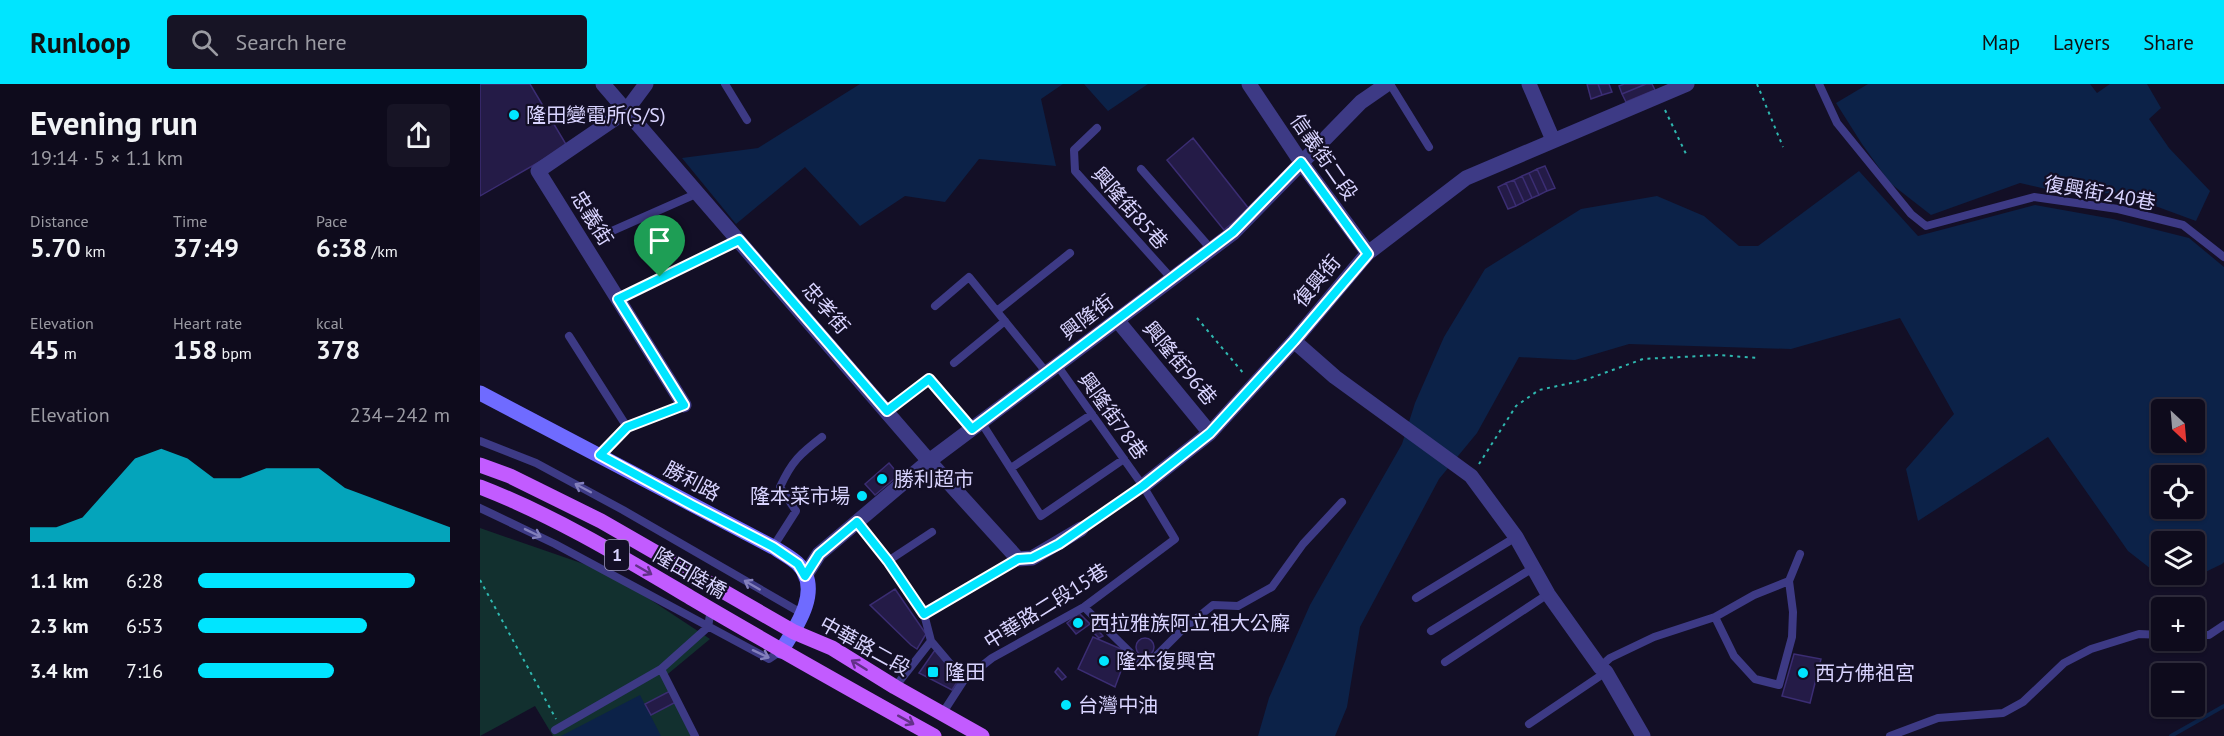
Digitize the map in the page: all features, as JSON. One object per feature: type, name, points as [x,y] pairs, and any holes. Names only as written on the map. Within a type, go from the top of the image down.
[{"type":"main road","name":"勝利路","points":[[480,393],[773,547],[798,564],[805,576]]},
{"type":"main road","name":"隆田陸橋","points":[[480,465],[510,476],[601,521],[728,594]]},
{"type":"main road","name":"隆田陸橋","points":[[480,487],[549,517],[781,651]]},
{"type":"main road","points":[[781,651],[794,632],[806,605],[808,586],[805,576]]},
{"type":"main road","name":"中華路二段","points":[[728,594],[794,632],[832,648],[982,736]]},
{"type":"main road","name":"1","points":[[781,651],[934,736]]},
{"type":"street","name":"忠孝街","points":[[603,84],[929,461],[1018,559]]},
{"type":"street","name":"忠義街","points":[[646,84],[626,111],[538,171],[684,405]]},
{"type":"street","name":"信義街二段","points":[[1249,84],[1301,162],[1368,254]]},
{"type":"street","name":"興隆街","points":[[805,576],[819,554],[929,461],[1233,232],[1361,102],[1389,84]]},
{"type":"street","points":[[1530,84],[1553,140]]},
{"type":"street","name":"復興街","points":[[1143,486],[1210,433],[1294,341],[1368,254],[1466,178],[1553,140],[1656,90],[1686,84]]},
{"type":"street","name":"興隆街96巷","points":[[1117,320],[1210,433]]},
{"type":"street","points":[[1294,341],[1335,377],[1472,476],[1515,537],[1548,594],[1603,670],[1643,736]]},
{"type":"street","name":"復興街","points":[[1018,559],[1032,558],[1081,529]]},
{"type":"lane","points":[[725,84],[747,120]]},
{"type":"lane","points":[[1389,84],[1429,147]]},
{"type":"lane","name":"復興街240巷","points":[[1819,84],[1837,123],[1907,209],[1926,226],[2034,197],[2118,208],[2183,225],[2224,257]]},
{"type":"lane","name":"興隆街85巷","points":[[1097,128],[1074,150],[1075,171],[1172,279]]},
{"type":"lane","points":[[1141,169],[1211,249]]},
{"type":"lane","points":[[612,231],[698,193]]},
{"type":"lane","points":[[660,277],[739,240]]},
{"type":"lane","points":[[997,311],[1070,253]]},
{"type":"lane","name":"興隆街78巷","points":[[935,306],[969,277],[1005,321],[1092,414],[1143,486],[1175,539]]},
{"type":"lane","points":[[954,363],[1005,321]]},
{"type":"lane","points":[[569,336],[627,427]]},
{"type":"lane","points":[[887,411],[929,379],[977,426],[1011,468],[1041,516],[1124,459]]},
{"type":"lane","points":[[600,455],[627,427],[684,405]]},
{"type":"lane","points":[[1011,468],[1092,414]]},
{"type":"lane","points":[[773,547],[796,511],[780,487],[789,468],[801,454],[822,437]]},
{"type":"lane","points":[[480,441],[545,468],[623,510],[803,614]]},
{"type":"lane","name":"復興街","points":[[1081,529],[1143,486]]},
{"type":"lane","points":[[1084,607],[1145,667],[1181,631],[1213,605],[1239,606],[1272,586],[1303,544],[1342,502]]},
{"type":"lane","points":[[480,508],[555,544],[768,659],[781,651]]},
{"type":"lane","points":[[857,522],[888,561],[924,614],[931,641],[964,680]]},
{"type":"lane","points":[[888,561],[932,532]]},
{"type":"lane","points":[[1416,598],[1515,537]]},
{"type":"lane","name":"中華路二段15巷","points":[[942,714],[964,680],[992,658],[1084,607],[1175,539]]},
{"type":"lane","points":[[1715,617],[1734,656],[1748,672],[1755,679],[1779,685],[1792,637],[1793,612],[1789,581],[1800,554]]},
{"type":"lane","points":[[924,614],[1018,559]]},
{"type":"lane","points":[[1431,631],[1533,568]]},
{"type":"lane","points":[[1529,724],[1603,670],[1610,658],[1654,637],[1715,617],[1754,595],[1789,581]]},
{"type":"lane","points":[[1445,662],[1548,594]]},
{"type":"lane","points":[[558,728],[661,669],[708,627],[711,609]]},
{"type":"lane","points":[[2205,635],[2210,635],[2224,625]]},
{"type":"lane","points":[[1890,736],[1938,718],[2004,713],[2023,702],[2064,663],[2091,649],[2139,634],[2151,634]]},
{"type":"lane","points":[[895,687],[931,641]]},
{"type":"lane","points":[[661,669],[695,736]]},
{"type":"path","points":[[1757,84],[1784,147]]},
{"type":"path","points":[[1656,90],[1687,156]]},
{"type":"path","points":[[618,299],[660,277]]},
{"type":"path","points":[[1197,318],[1254,386]]},
{"type":"path","points":[[1472,476],[1516,406],[1539,390],[1585,380],[1643,359],[1719,355],[1758,357]]},
{"type":"path","points":[[480,580],[558,728]]},
{"type":"green space","points":[[480,528],[610,573],[710,639],[663,678],[694,736],[553,736],[535,706],[480,736]]},
{"type":"water","points":[[860,84],[1063,84],[1041,99],[1056,166],[979,159],[945,202],[905,196],[860,226],[805,167],[736,224],[682,158],[758,148]]},
{"type":"water","points":[[1084,84],[1148,84],[1108,111]]},
{"type":"water","points":[[1868,84],[2090,84],[2097,93],[2110,84],[2147,84],[2161,108],[2149,119],[2169,148],[2210,191],[2196,221],[2120,193],[2068,194],[2020,183],[1931,215],[1890,183],[1836,103]]},
{"type":"water","points":[[1859,171],[1918,236],[2035,205],[2113,219],[2189,238],[2224,267],[2224,562],[2205,572],[2205,531],[2151,531],[2151,569],[2128,551],[2048,437],[1918,521],[1906,469],[1954,414],[1900,318],[1791,349],[1629,344],[1575,360],[1519,357],[1477,433],[1439,479],[1360,627],[1347,707],[1335,736],[1258,736],[1269,698],[1310,605],[1402,444],[1415,403],[1444,337],[1485,269],[1581,209],[1657,196],[1704,216],[1739,246],[1758,246]]},
{"type":"water","points":[[640,695],[661,736],[561,736]]},
{"type":"building","name":"隆田變電所(S/S)","points":[[480,84],[530,84],[567,146],[480,196]]},
{"type":"building","points":[[1587,84],[1598,84],[1602,95],[1591,99]]},
{"type":"building","points":[[1598,84],[1609,84],[1612,92],[1602,95]]},
{"type":"building","points":[[1646,84],[1622,94],[1619,86]]},
{"type":"building","points":[[1646,84],[1652,84],[1655,90],[1626,102],[1622,94]]},
{"type":"building","points":[[1193,138],[1249,209],[1224,230],[1167,160]]},
{"type":"building","points":[[1545,166],[1555,188],[1547,191],[1537,169]]},
{"type":"building","points":[[1537,169],[1547,191],[1539,195],[1529,173]]},
{"type":"building","points":[[1529,173],[1539,195],[1532,198],[1522,176]]},
{"type":"building","points":[[1522,176],[1532,198],[1524,202],[1514,180]]},
{"type":"building","points":[[1514,180],[1524,202],[1516,206],[1506,183]]},
{"type":"building","points":[[1506,183],[1516,206],[1508,209],[1498,187]]},
{"type":"building","name":"勝利超市","points":[[889,463],[899,475],[875,495],[865,484]]},
{"type":"building","points":[[895,589],[926,634],[917,649],[870,605]]},
{"type":"building","name":"西拉雅族阿立祖大公廨","points":[[1079,613],[1090,624],[1076,634],[1067,623]]},
{"type":"building","points":[[1095,627],[1103,636],[1099,638],[1091,630]]},
{"type":"building","name":"隆本復興宮","points":[[1093,637],[1128,652],[1115,687],[1078,669]]},
{"type":"building","points":[[1145,638],[1151,641],[1154,647],[1151,653],[1145,656],[1139,653],[1136,647],[1139,641]]},
{"type":"building","points":[[935,650],[959,679],[952,690],[919,673]]},
{"type":"building","name":"西方佛祖宮","points":[[1794,654],[1821,659],[1810,703],[1782,696]]},
{"type":"building","points":[[1058,668],[1066,677],[1062,680],[1055,672]]},
{"type":"building","points":[[670,691],[676,702],[651,715],[645,704]]},
{"type":"waterway","points":[[2171,736],[2224,706]]},
{"type":"place","name":"隆田變電所(S/S)","points":[[514,115]]},
{"type":"place","name":"勝利超市","points":[[882,479]]},
{"type":"place","name":"隆本菜市場","points":[[862,496]]},
{"type":"place","name":"西拉雅族阿立祖大公廨","points":[[1078,623]]},
{"type":"place","name":"隆本復興宮","points":[[1104,661]]},
{"type":"place","name":"隆田","points":[[933,672]]},
{"type":"place","name":"西方佛祖宮","points":[[1803,673]]},
{"type":"place","name":"台灣中油","points":[[1066,705]]},
{"type":"route","points":[[1301,162],[1368,254],[1294,341],[1210,433],[1143,486],[1059,544],[1032,558],[1018,559],[924,614],[888,561],[857,522],[819,554],[805,576],[798,564],[773,547],[600,455],[627,427],[684,405],[618,299],[660,277],[739,240],[887,411],[929,379],[972,429],[1233,232],[1301,162]]}]
